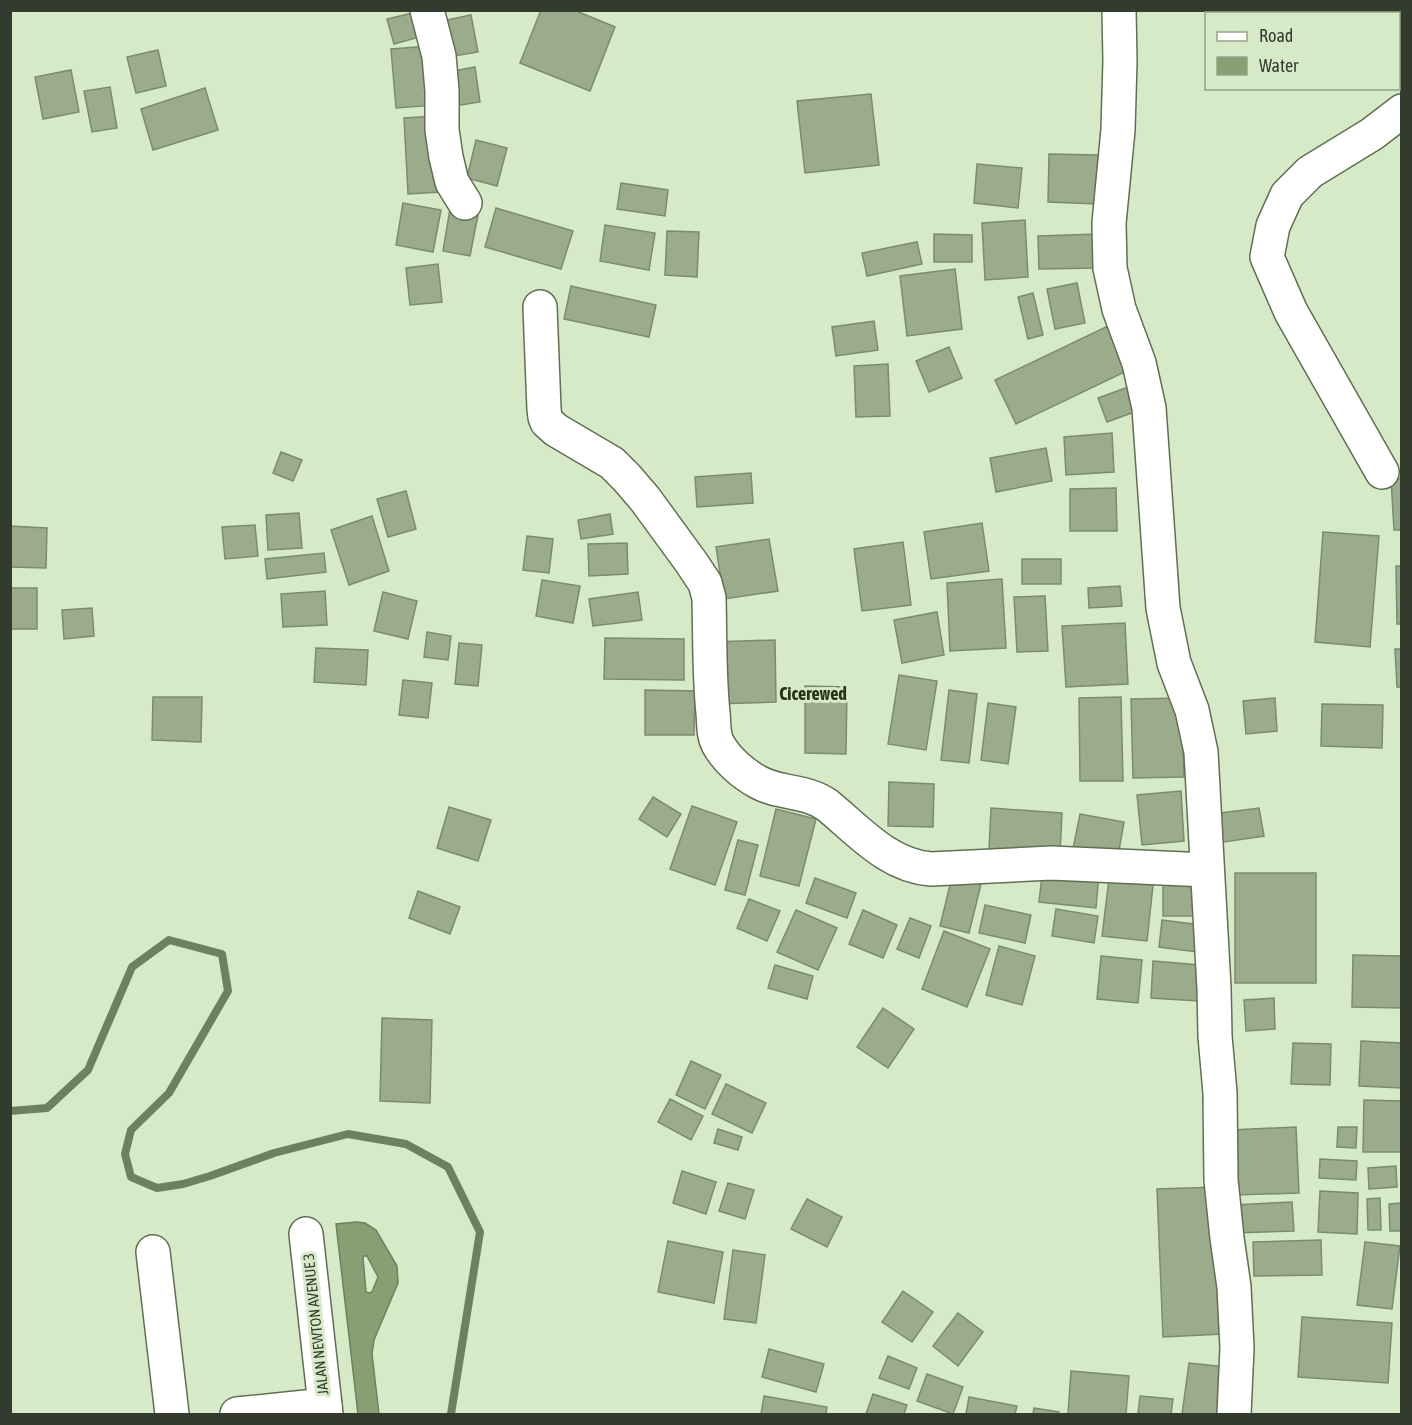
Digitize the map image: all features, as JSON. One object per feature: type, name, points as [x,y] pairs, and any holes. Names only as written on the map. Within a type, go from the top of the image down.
[{"type":"street","points":[[427,10],[439,56],[442,129],[446,157],[452,182],[465,203]]},
{"type":"street","points":[[1119,10],[1118,130],[1110,223],[1110,268],[1119,309],[1139,363],[1149,408],[1163,608],[1174,663],[1192,710],[1201,752],[1215,1036],[1220,1093],[1221,1180],[1234,1287],[1237,1348],[1234,1414]]},
{"type":"street","points":[[1382,472],[1291,312],[1267,257],[1273,226],[1287,195],[1310,172],[1372,134],[1401,111]]},
{"type":"street","points":[[540,307],[544,409],[547,422],[617,468],[645,499],[705,583],[709,598],[711,696],[715,735],[721,749],[739,768],[763,785],[818,799],[885,852],[913,866],[931,868],[1051,863],[1207,870]]},
{"type":"street","name":"JALAN NEWTON AVENUE 3","points":[[306,1234],[325,1410]]},
{"type":"street","points":[[153,1252],[172,1414]]},
{"type":"street","points":[[237,1414],[325,1410]]},
{"type":"water","points":[[365,1223],[376,1230],[397,1266],[398,1283],[374,1340],[372,1354],[379,1414],[358,1414],[336,1224]],"holes":[[[367,1256],[378,1277],[372,1292],[369,1293],[366,1292],[363,1258]]]},
{"type":"building","points":[[541,10],[574,10],[615,27],[590,91],[520,63]]},
{"type":"building","points":[[1343,10],[1401,10],[1400,12],[1346,12]]},
{"type":"building","points":[[417,12],[423,36],[394,44],[387,19]]},
{"type":"building","points":[[471,15],[478,52],[449,57],[442,21]]},
{"type":"building","points":[[430,46],[435,105],[396,108],[391,49]]},
{"type":"building","points":[[158,50],[166,86],[136,93],[127,57]]},
{"type":"building","points":[[475,67],[480,102],[449,107],[443,73]]},
{"type":"building","points":[[71,70],[79,112],[43,119],[35,77]]},
{"type":"building","points":[[110,87],[117,128],[92,132],[84,91]]},
{"type":"building","points":[[205,88],[218,130],[153,150],[141,109]]},
{"type":"building","points":[[871,94],[879,165],[805,173],[797,101]]},
{"type":"building","points":[[436,116],[441,192],[408,194],[404,118]]},
{"type":"building","points":[[476,140],[507,148],[497,186],[467,178]]},
{"type":"building","points":[[1049,154],[1099,155],[1098,204],[1048,202]]},
{"type":"building","points":[[977,164],[1022,168],[1018,208],[974,203]]},
{"type":"building","points":[[621,183],[668,190],[665,216],[617,209]]},
{"type":"building","points":[[403,203],[441,210],[433,252],[396,245]]},
{"type":"building","points":[[496,208],[573,231],[561,269],[485,247]]},
{"type":"building","points":[[450,209],[478,215],[470,256],[443,251]]},
{"type":"building","points":[[1025,220],[1028,277],[985,280],[982,223]]},
{"type":"building","points":[[605,225],[655,233],[649,270],[600,261]]},
{"type":"building","points":[[667,231],[699,232],[697,277],[665,275]]},
{"type":"building","points":[[934,234],[972,235],[972,262],[934,262]]},
{"type":"building","points":[[1097,234],[1098,268],[1039,269],[1038,236]]},
{"type":"building","points":[[917,242],[922,264],[867,276],[862,253]]},
{"type":"building","points":[[438,264],[442,302],[410,305],[406,268]]},
{"type":"building","points":[[955,269],[962,329],[907,336],[900,276]]},
{"type":"building","points":[[1077,283],[1085,323],[1055,329],[1047,289]]},
{"type":"building","points":[[571,286],[656,305],[649,337],[564,319]]},
{"type":"building","points":[[1033,293],[1043,335],[1028,339],[1018,297]]},
{"type":"building","points":[[874,321],[878,350],[836,356],[832,327]]},
{"type":"building","points":[[1108,326],[1129,370],[1016,424],[995,380]]},
{"type":"building","points":[[949,347],[962,378],[929,392],[916,361]]},
{"type":"building","points":[[888,364],[890,416],[856,417],[854,366]]},
{"type":"building","points":[[1131,386],[1140,410],[1107,422],[1098,398]]},
{"type":"building","points":[[1112,433],[1114,472],[1066,475],[1064,437]]},
{"type":"building","points":[[1046,448],[1052,481],[996,492],[990,458]]},
{"type":"building","points":[[281,452],[302,460],[293,481],[273,473]]},
{"type":"building","points":[[751,473],[753,503],[697,507],[695,477]]},
{"type":"building","points":[[1402,478],[1402,530],[1394,530],[1391,479]]},
{"type":"building","points":[[1116,488],[1117,531],[1070,531],[1070,489]]},
{"type":"building","points":[[406,491],[416,529],[388,537],[377,499]]},
{"type":"building","points":[[299,513],[302,548],[268,550],[266,515]]},
{"type":"building","points":[[610,514],[613,534],[581,539],[578,520]]},
{"type":"building","points":[[372,516],[389,571],[349,585],[331,530]]},
{"type":"building","points":[[982,523],[989,571],[931,579],[924,532]]},
{"type":"building","points":[[255,525],[258,556],[225,559],[222,527]]},
{"type":"building","points":[[10,526],[47,528],[46,568],[10,567]]},
{"type":"building","points":[[1323,532],[1379,536],[1370,647],[1315,642]]},
{"type":"building","points":[[527,536],[553,539],[549,573],[523,570]]},
{"type":"building","points":[[769,539],[778,591],[724,599],[716,547]]},
{"type":"building","points":[[903,542],[911,605],[862,611],[854,549]]},
{"type":"building","points":[[627,543],[628,574],[589,576],[588,544]]},
{"type":"building","points":[[324,553],[326,572],[267,579],[265,559]]},
{"type":"building","points":[[1022,559],[1061,559],[1061,584],[1022,584]]},
{"type":"building","points":[[1396,566],[1402,566],[1402,624],[1397,624]]},
{"type":"building","points":[[1002,579],[1006,648],[950,651],[947,583]]},
{"type":"building","points":[[542,580],[580,586],[573,623],[536,616]]},
{"type":"building","points":[[1120,586],[1122,606],[1089,608],[1088,588]]},
{"type":"building","points":[[10,588],[37,588],[37,629],[10,629]]},
{"type":"building","points":[[325,591],[327,625],[283,627],[281,594]]},
{"type":"building","points":[[383,592],[417,601],[408,639],[374,631]]},
{"type":"building","points":[[638,592],[642,620],[593,626],[589,599]]},
{"type":"building","points":[[1045,596],[1048,651],[1017,652],[1014,597]]},
{"type":"building","points":[[92,608],[94,636],[64,639],[62,610]]},
{"type":"building","points":[[937,612],[944,655],[902,663],[894,620]]},
{"type":"building","points":[[1125,623],[1128,684],[1066,687],[1062,626]]},
{"type":"building","points":[[427,632],[451,636],[448,660],[424,657]]},
{"type":"building","points":[[605,638],[684,639],[684,680],[604,679]]},
{"type":"building","points":[[775,640],[776,702],[714,704],[712,642]]},
{"type":"building","points":[[459,643],[482,645],[478,686],[455,684]]},
{"type":"building","points":[[316,648],[368,650],[366,685],[314,682]]},
{"type":"building","points":[[1395,649],[1402,649],[1402,687],[1397,687]]},
{"type":"building","points":[[899,675],[937,681],[926,750],[888,744]]},
{"type":"building","points":[[403,680],[432,683],[428,718],[399,715]]},
{"type":"building","points":[[805,686],[847,687],[846,754],[805,753]]},
{"type":"building","points":[[645,690],[695,691],[694,735],[645,735]]},
{"type":"building","points":[[949,690],[977,694],[969,763],[941,760]]},
{"type":"building","points":[[153,697],[202,697],[201,742],[152,740]]},
{"type":"building","points":[[1121,697],[1123,781],[1080,781],[1079,698]]},
{"type":"building","points":[[1182,698],[1184,777],[1133,778],[1131,699]]},
{"type":"building","points":[[1275,698],[1277,731],[1246,734],[1243,701]]},
{"type":"building","points":[[988,703],[1016,707],[1008,764],[981,760]]},
{"type":"building","points":[[1322,704],[1383,705],[1382,748],[1321,746]]},
{"type":"building","points":[[889,782],[934,784],[933,827],[888,826]]},
{"type":"building","points":[[1181,791],[1184,841],[1142,845],[1137,795]]},
{"type":"building","points":[[653,797],[681,814],[667,837],[639,819]]},
{"type":"building","points":[[692,806],[737,822],[715,885],[670,869]]},
{"type":"building","points":[[449,807],[491,820],[478,861],[437,848]]},
{"type":"building","points":[[991,808],[1062,813],[1060,854],[989,849]]},
{"type":"building","points":[[1259,808],[1264,836],[1217,843],[1213,814]]},
{"type":"building","points":[[776,809],[816,819],[799,886],[760,876]]},
{"type":"building","points":[[1080,814],[1124,822],[1117,862],[1072,854]]},
{"type":"building","points":[[738,840],[758,845],[745,895],[725,890]]},
{"type":"building","points":[[1043,866],[1099,873],[1096,908],[1039,902]]},
{"type":"building","points":[[1110,871],[1154,876],[1147,941],[1102,936]]},
{"type":"building","points":[[1235,873],[1316,873],[1316,983],[1235,983]]},
{"type":"building","points":[[952,877],[981,884],[969,933],[940,926]]},
{"type":"building","points":[[1163,877],[1202,877],[1202,916],[1163,916]]},
{"type":"building","points":[[815,878],[856,893],[847,918],[806,903]]},
{"type":"building","points":[[418,891],[460,907],[450,934],[409,918]]},
{"type":"building","points":[[749,899],[780,911],[767,941],[737,928]]},
{"type":"building","points":[[985,905],[1031,915],[1025,943],[979,933]]},
{"type":"building","points":[[1056,909],[1098,916],[1094,943],[1052,936]]},
{"type":"building","points":[[796,910],[837,928],[818,970],[777,952]]},
{"type":"building","points":[[863,910],[897,925],[883,958],[849,944]]},
{"type":"building","points":[[910,918],[931,926],[919,958],[897,949]]},
{"type":"building","points":[[1162,920],[1201,925],[1197,952],[1159,947]]},
{"type":"building","points":[[944,931],[990,949],[967,1007],[922,989]]},
{"type":"building","points":[[999,946],[1035,956],[1022,1005],[986,995]]},
{"type":"building","points":[[1353,955],[1402,956],[1402,1008],[1352,1007]]},
{"type":"building","points":[[1101,956],[1142,960],[1138,1003],[1097,999]]},
{"type":"building","points":[[1153,961],[1200,965],[1198,1001],[1151,998]]},
{"type":"building","points":[[775,965],[813,976],[807,999],[768,988]]},
{"type":"building","points":[[1274,998],[1275,1029],[1246,1031],[1244,1000]]},
{"type":"building","points":[[883,1008],[914,1029],[888,1068],[857,1047]]},
{"type":"building","points":[[382,1018],[432,1020],[430,1103],[380,1101]]},
{"type":"building","points":[[1361,1041],[1402,1043],[1402,1088],[1359,1086]]},
{"type":"building","points":[[1293,1043],[1331,1044],[1330,1085],[1291,1084]]},
{"type":"building","points":[[691,1061],[721,1075],[705,1109],[676,1095]]},
{"type":"building","points":[[726,1084],[766,1103],[752,1133],[712,1114]]},
{"type":"building","points":[[670,1099],[703,1116],[691,1140],[658,1122]]},
{"type":"building","points":[[1364,1100],[1402,1101],[1402,1152],[1363,1152]]},
{"type":"building","points":[[1296,1127],[1299,1193],[1234,1195],[1231,1130]]},
{"type":"building","points":[[1338,1127],[1357,1127],[1356,1148],[1337,1147]]},
{"type":"building","points":[[718,1129],[742,1137],[738,1150],[714,1143]]},
{"type":"building","points":[[1320,1159],[1357,1161],[1356,1180],[1319,1178]]},
{"type":"building","points":[[1396,1166],[1397,1187],[1369,1189],[1368,1168]]},
{"type":"building","points":[[682,1171],[716,1182],[706,1214],[673,1203]]},
{"type":"building","points":[[728,1183],[754,1190],[745,1219],[719,1211]]},
{"type":"building","points":[[1217,1187],[1223,1334],[1163,1337],[1157,1189]]},
{"type":"building","points":[[1320,1191],[1358,1193],[1357,1234],[1318,1232]]},
{"type":"building","points":[[1380,1198],[1381,1230],[1368,1230],[1367,1199]]},
{"type":"building","points":[[807,1199],[842,1217],[827,1247],[791,1229]]},
{"type":"building","points":[[1292,1202],[1294,1231],[1233,1233],[1232,1205]]},
{"type":"building","points":[[1402,1203],[1402,1231],[1390,1231],[1389,1204]]},
{"type":"building","points":[[1321,1240],[1322,1275],[1254,1276],[1253,1242]]},
{"type":"building","points":[[668,1241],[723,1252],[714,1303],[658,1292]]},
{"type":"building","points":[[1365,1242],[1400,1246],[1392,1309],[1357,1305]]},
{"type":"building","points":[[733,1250],[765,1255],[756,1323],[724,1319]]},
{"type":"building","points":[[903,1291],[933,1312],[912,1342],[882,1322]]},
{"type":"building","points":[[958,1313],[983,1332],[958,1366],[933,1346]]},
{"type":"building","points":[[1302,1317],[1392,1323],[1388,1383],[1298,1377]]},
{"type":"building","points":[[769,1349],[824,1364],[816,1392],[762,1377]]},
{"type":"building","points":[[888,1356],[917,1368],[909,1389],[879,1378]]},
{"type":"building","points":[[1189,1363],[1226,1367],[1220,1414],[1182,1414]]},
{"type":"building","points":[[1071,1371],[1129,1376],[1126,1414],[1068,1414]]},
{"type":"building","points":[[927,1374],[963,1387],[953,1414],[917,1401]]},
{"type":"building","points":[[873,1394],[907,1405],[904,1414],[866,1414]]},
{"type":"building","points":[[764,1396],[827,1407],[826,1414],[761,1414]]},
{"type":"building","points":[[1140,1396],[1173,1399],[1171,1414],[1138,1414]]},
{"type":"building","points":[[969,1397],[1017,1406],[1015,1414],[966,1414]]},
{"type":"building","points":[[1034,1408],[1059,1412],[1059,1414],[1033,1414]]},
{"type":"waterway","points":[[10,1111],[47,1108],[88,1070],[132,967],[169,940],[222,954],[228,991],[169,1093],[131,1130],[125,1154],[131,1177],[157,1188],[183,1184],[274,1153],[348,1134],[406,1144],[448,1167],[480,1232],[451,1414]]},
{"type":"district","name":"Cicerewed","points":[[813,694]]}]
